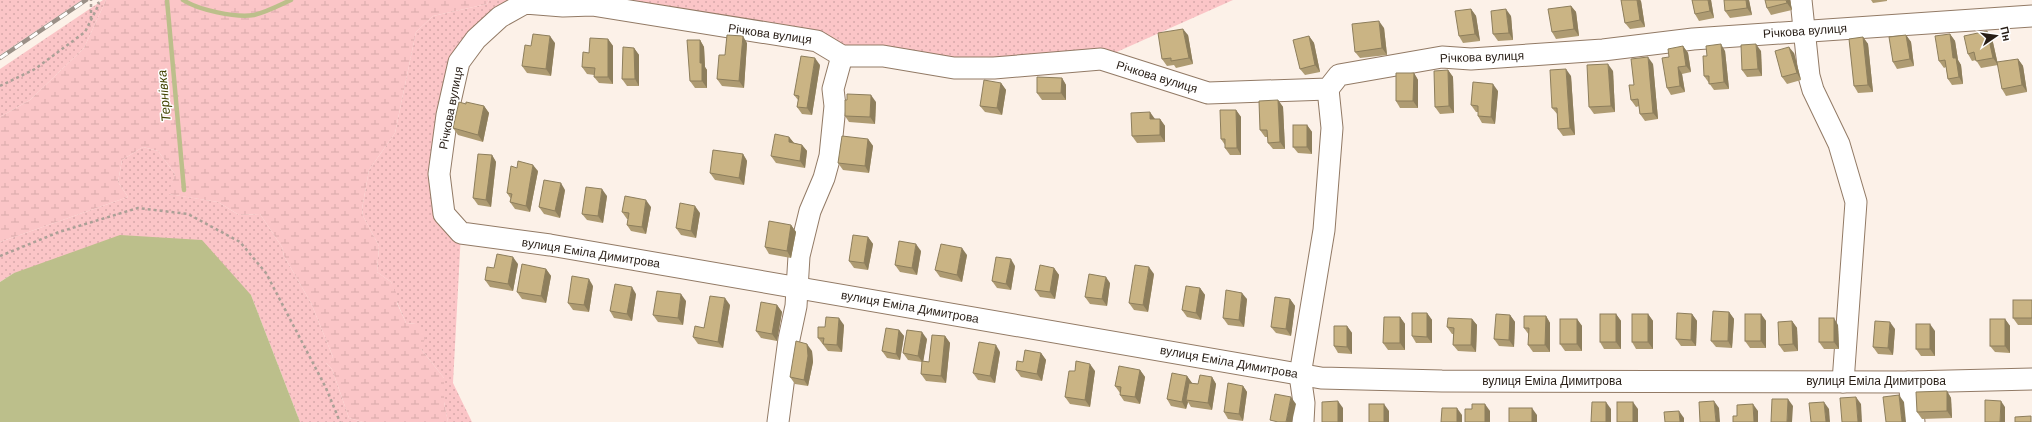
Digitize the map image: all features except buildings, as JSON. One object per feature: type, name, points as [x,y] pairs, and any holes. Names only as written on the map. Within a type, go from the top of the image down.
[{"type":"street","points":[[1801,0],[1807,62],[1811,83],[1839,144],[1856,202],[1843,382]]},
{"type":"street","name":"Річкова вулиця","points":[[444,214],[439,174],[446,115],[459,62],[476,39],[500,17],[524,3],[563,6],[592,5],[817,41],[842,56],[883,56],[954,68],[994,68],[1101,59],[1208,93],[1328,88],[1339,75],[1442,57],[1471,59],[1603,50],[1693,39],[2032,16]]},
{"type":"street","points":[[778,422],[797,288],[799,256],[810,211],[824,178],[830,156],[835,106],[833,89],[842,56]]},
{"type":"street","points":[[1303,422],[1304,404],[1300,374],[1324,230],[1332,128],[1328,88]]},
{"type":"street","name":"вулиця Еміла Димитрова","points":[[444,214],[461,233],[550,245],[1321,378],[1442,381],[1843,382],[2032,379]]},
{"type":"street","points":[[1909,382],[1914,422]]},
{"type":"path","points":[[91,0],[91,20]]},
{"type":"path","points":[[0,86],[35,69],[85,32],[98,4],[97,0]]},
{"type":"path","points":[[0,256],[59,232],[138,208],[188,214],[240,242],[266,273],[326,388],[340,422]]},
{"type":"green space","points":[[0,0],[82,0],[0,55]]},
{"type":"green space","points":[[103,0],[106,0],[84,48],[30,100],[0,117],[0,69]]},
{"type":"green space","points":[[106,0],[489,0],[487,4],[433,16],[416,32],[395,133],[369,170],[362,209],[363,216],[379,246],[377,272],[391,282],[398,297],[397,303],[406,323],[416,324],[427,333],[421,349],[444,378],[444,402],[448,422],[363,422],[349,418],[332,369],[325,362],[333,357],[311,303],[284,256],[282,247],[260,214],[239,215],[218,202],[168,194],[175,174],[158,151],[143,147],[122,160],[118,182],[128,197],[0,242],[0,117],[30,100],[84,48]]},
{"type":"green space","points":[[489,0],[522,0],[473,37],[435,174],[461,233],[453,383],[472,422],[448,422],[444,402],[444,378],[421,349],[416,324],[406,323],[397,302],[391,282],[377,272],[379,246],[363,216],[362,209],[369,170],[395,133],[416,32],[433,16],[487,4]]},
{"type":"green space","points":[[581,0],[1233,0],[1101,59],[952,64]]},
{"type":"green space","points":[[143,147],[158,151],[175,174],[169,194],[218,202],[239,215],[260,214],[282,247],[284,256],[311,303],[333,357],[326,363],[332,369],[349,418],[363,422],[300,422],[251,295],[14,273],[0,282],[0,242],[128,197],[118,182],[122,160]]},
{"type":"shaded area","points":[[120,235],[202,240],[251,295],[300,422],[0,422],[0,282],[14,273]]},
{"type":"waterway","name":"Тернівка","points":[[167,0],[184,190]]},
{"type":"waterway","points":[[183,0],[207,10],[246,16],[264,12],[291,0]]},
{"type":"railway","points":[[0,58],[86,0]]}]
